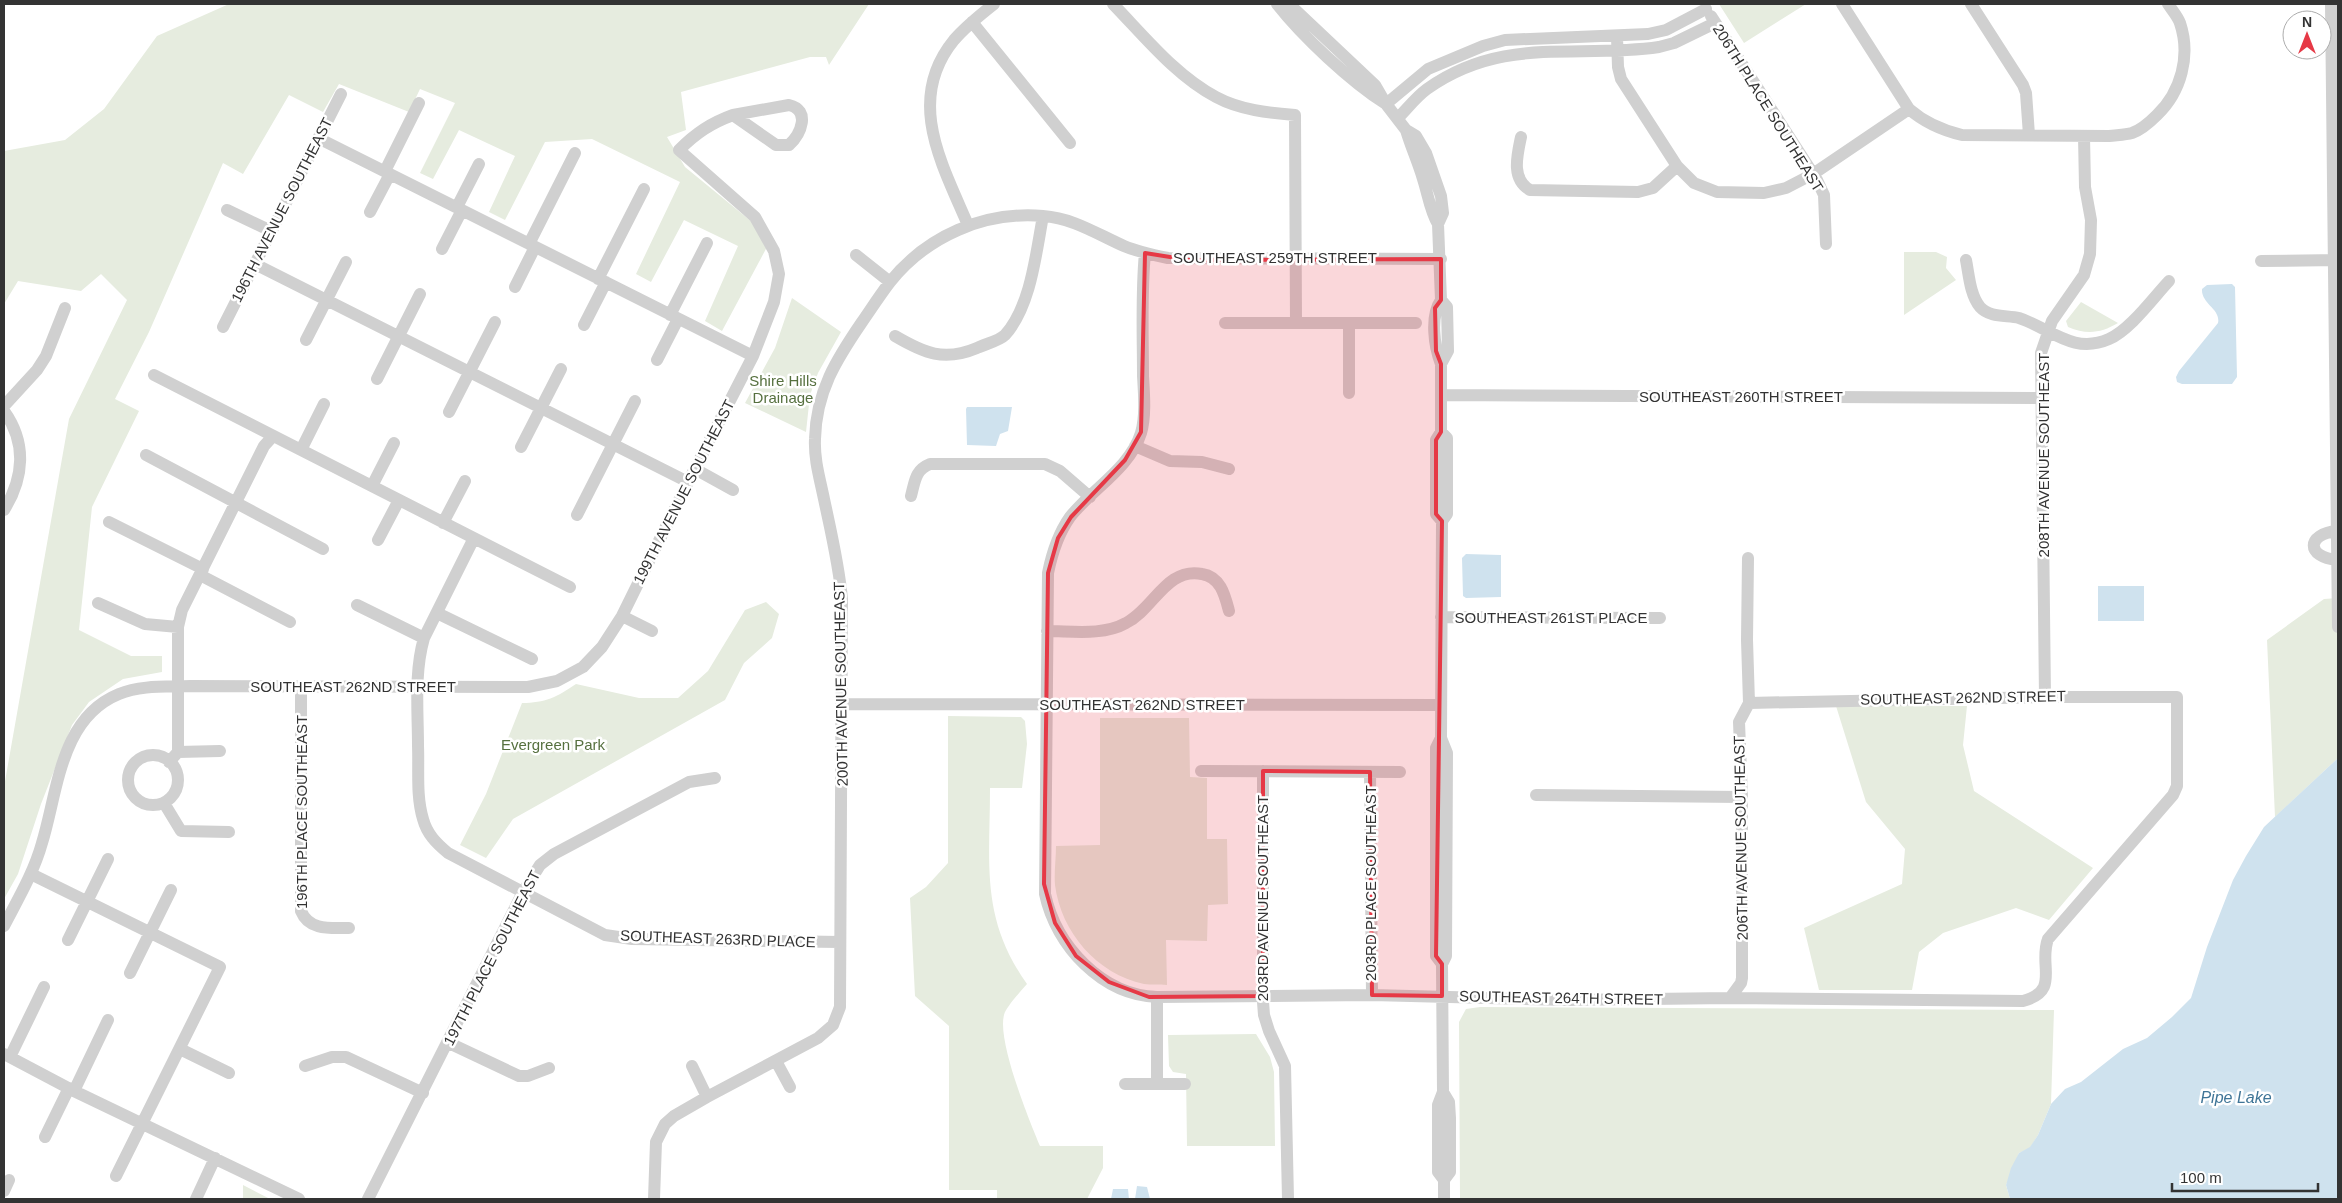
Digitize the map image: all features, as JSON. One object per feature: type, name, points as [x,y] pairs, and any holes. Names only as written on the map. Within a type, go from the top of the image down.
[{"type":"street","points":[[968,225],[932,136],[930,91],[938,66],[955,39],[994,4]]},
{"type":"street","points":[[1113,4],[1172,64],[1211,94],[1239,105],[1265,112],[1295,115],[1296,323]]},
{"type":"street","points":[[1277,4],[1302,33],[1369,93],[1386,104]]},
{"type":"street","points":[[1289,4],[1375,84],[1386,104],[1406,130],[1411,150],[1423,177],[1433,216],[1438,224],[1441,259],[1441,300],[1435,308],[1436,351],[1441,364],[1441,432],[1447,438],[1447,514],[1442,522],[1441,617],[1441,738],[1447,753],[1446,956],[1442,964],[1442,996],[1443,1092],[1449,1102],[1450,1172],[1444,1180],[1444,1199]]},
{"type":"street","points":[[1842,4],[1909,109],[1922,120],[1941,130],[1962,135],[2084,136],[2109,136],[2133,132],[2149,123],[2167,105],[2178,86],[2183,64],[2184,42],[2180,22],[2168,4]]},
{"type":"street","points":[[1971,4],[2023,85],[2026,94],[2029,135]]},
{"type":"street","points":[[2331,4],[2335,38],[2338,627]]},
{"type":"street","points":[[1398,118],[1426,90],[1447,76],[1475,64],[1499,56],[1616,43],[1666,30],[1705,6]]},
{"type":"street","name":"206TH PLACE SOUTHEAST","points":[[1705,6],[1813,174],[1824,195],[1826,244]]},
{"type":"street","points":[[972,22],[1070,143]]},
{"type":"street","points":[[1386,104],[1428,69],[1482,46],[1505,40],[1528,38],[1616,43],[1645,49],[1674,44],[1715,23]]},
{"type":"street","points":[[1616,43],[1621,79],[1677,166],[1694,183],[1718,192],[1776,191],[1813,174],[1909,109]]},
{"type":"street","name":"196TH AVENUE SOUTHEAST","points":[[223,327],[340,94]]},
{"type":"street","points":[[370,212],[419,103]]},
{"type":"street","points":[[789,105],[795,106],[801,114],[801,128],[798,137],[789,145],[776,145],[733,114],[789,105]]},
{"type":"street","name":"199TH AVENUE SOUTHEAST","points":[[583,667],[602,647],[622,616],[753,356],[774,302],[779,274],[774,251],[755,217],[679,150],[693,136],[710,124],[733,114]]},
{"type":"street","name":"208TH AVENUE SOUTHEAST","points":[[2045,696],[2041,353],[2046,332],[2084,275],[2090,254],[2091,220],[2085,186],[2084,136]]},
{"type":"street","points":[[1521,137],[1516,156],[1518,177],[1523,186],[1530,190],[1638,192],[1653,188],[1677,166]]},
{"type":"street","points":[[318,138],[753,356]]},
{"type":"street","points":[[514,287],[574,153]]},
{"type":"street","points":[[442,249],[479,164]]},
{"type":"street","points":[[584,325],[602,280],[644,189]]},
{"type":"street","points":[[227,210],[271,231]]},
{"type":"street","name":"SOUTHEAST 259TH STREET","points":[[968,225],[1005,216],[1043,216],[1071,221],[1144,253],[1189,260],[1297,258],[1441,259]]},
{"type":"street","points":[[895,336],[920,350],[934,355],[952,356],[1004,336],[1024,302],[1043,216]]},
{"type":"street","name":"200TH AVENUE SOUTHEAST","points":[[776,1061],[818,1038],[833,1025],[840,1007],[841,582],[816,459],[815,438],[820,404],[828,376],[846,344],[890,282],[909,262],[940,239],[968,225]]},
{"type":"street","points":[[657,360],[707,243]]},
{"type":"street","points":[[1144,253],[1142,281],[1143,416],[1142,432],[1135,446],[1170,461],[1202,462],[1229,469]]},
{"type":"street","points":[[856,256],[890,282]]},
{"type":"street","points":[[1966,260],[1973,293],[1982,309],[1994,315],[2022,319],[2046,332],[2080,344],[2112,338],[2125,328],[2169,281]]},
{"type":"street","points":[[2261,261],[2337,260]]},
{"type":"street","points":[[306,340],[346,262]]},
{"type":"street","points":[[254,264],[688,482]]},
{"type":"street","points":[[377,379],[420,294]]},
{"type":"street","points":[[4,406],[37,370],[46,356],[65,308]]},
{"type":"street","points":[[449,412],[495,322]]},
{"type":"street","points":[[1224,323],[1416,323]]},
{"type":"street","points":[[1349,323],[1349,393]]},
{"type":"street","points":[[521,448],[561,369]]},
{"type":"street","points":[[154,375],[570,587]]},
{"type":"street","name":"SOUTHEAST 260TH STREET","points":[[1441,395],[2041,398]]},
{"type":"street","points":[[577,515],[635,401]]},
{"type":"street","points":[[301,450],[324,404]]},
{"type":"street","points":[[4,411],[16,430],[20,446],[16,483],[12,497],[4,510]]},
{"type":"street","points":[[220,751],[174,757],[147,756],[136,762],[128,777],[129,789],[136,799],[146,805],[164,803],[173,795],[178,784],[174,757],[179,686],[178,627],[182,610],[264,446],[273,436]]},
{"type":"street","points":[[372,486],[394,443]]},
{"type":"street","name":"SOUTHEAST 264TH STREET","points":[[1135,446],[1071,517],[1051,554],[1048,573],[1045,894],[1054,923],[1076,956],[1087,968],[1109,982],[1134,993],[1157,997],[1372,995],[1568,1000],[1730,998],[2023,1001],[2041,993],[2047,978]]},
{"type":"street","points":[[146,455],[323,549]]},
{"type":"street","points":[[911,496],[916,474],[921,467],[930,464],[1038,464],[1060,471],[1090,497]]},
{"type":"street","points":[[695,469],[733,490]]},
{"type":"street","points":[[443,523],[465,481]]},
{"type":"street","points":[[378,540],[399,500]]},
{"type":"street","points":[[109,522],[290,622]]},
{"type":"street","points":[[2337,531],[2322,533],[2315,540],[2314,546],[2315,551],[2323,558],[2337,560]]},
{"type":"street","points":[[418,688],[420,652],[424,638],[474,538]]},
{"type":"street","name":"206TH AVENUE SOUTHEAST","points":[[1730,998],[1738,988],[1742,978],[1742,797],[1739,722],[1749,703],[1747,640],[1748,558]]},
{"type":"street","points":[[1047,630],[1098,631],[1127,623],[1142,611],[1169,582],[1186,573],[1206,574],[1218,583],[1224,591],[1229,611]]},
{"type":"street","points":[[98,603],[145,624],[178,627]]},
{"type":"street","points":[[357,605],[424,638]]},
{"type":"street","points":[[437,613],[532,659]]},
{"type":"street","points":[[622,616],[652,631]]},
{"type":"street","name":"SOUTHEAST 261ST PLACE","points":[[1441,617],[1660,618]]},
{"type":"street","name":"SOUTHEAST 262ND STREET","points":[[31,874],[43,841],[54,795],[74,736],[86,717],[101,704],[119,694],[155,687],[179,686],[301,688],[528,687],[557,680],[583,667]]},
{"type":"street","name":"196TH PLACE SOUTHEAST","points":[[301,688],[301,911],[303,917],[314,926],[348,928]]},
{"type":"street","name":"SOUTHEAST 263RD PLACE","points":[[418,688],[419,797],[423,820],[430,837],[448,852],[605,935],[632,939],[840,942]]},
{"type":"street","name":"SOUTHEAST 262ND STREET","points":[[1749,703],[2045,696],[2177,696],[2177,786],[2173,795],[2048,939],[2045,949],[2047,978]]},
{"type":"street","name":"SOUTHEAST 262ND STREET","points":[[842,704],[1441,705]]},
{"type":"street","points":[[1201,771],[1400,772]]},
{"type":"street","name":"203RD AVENUE SOUTHEAST","points":[[1263,771],[1264,1015],[1285,1066],[1288,1199]]},
{"type":"street","name":"203RD PLACE SOUTHEAST","points":[[1370,772],[1372,995]]},
{"type":"street","name":"197TH PLACE SOUTHEAST","points":[[368,1199],[449,1043],[523,892],[540,865],[554,854],[689,782],[715,778]]},
{"type":"street","points":[[1536,795],[1742,797]]},
{"type":"street","points":[[164,803],[180,831],[229,832]]},
{"type":"street","points":[[68,940],[108,859]]},
{"type":"street","points":[[4,926],[31,874],[220,967],[116,1176]]},
{"type":"street","points":[[130,973],[171,890]]},
{"type":"street","points":[[44,987],[5,1056],[300,1199]]},
{"type":"street","points":[[1157,997],[1157,1084]]},
{"type":"street","points":[[45,1137],[108,1020]]},
{"type":"street","points":[[449,1043],[519,1076],[528,1076],[549,1068]]},
{"type":"street","points":[[180,1049],[229,1073]]},
{"type":"street","points":[[305,1066],[332,1057],[346,1057],[423,1093]]},
{"type":"street","points":[[654,1199],[655,1156],[658,1134],[674,1116],[706,1097],[776,1061],[790,1087]]},
{"type":"street","points":[[692,1066],[706,1097]]},
{"type":"street","points":[[1125,1084],[1185,1084]]},
{"type":"street","points":[[196,1199],[215,1158]]},
{"type":"highlighted area","points":[[1145,253],[1189,260],[1441,259],[1441,300],[1435,308],[1436,351],[1441,364],[1441,432],[1436,440],[1436,514],[1442,521],[1436,956],[1442,964],[1442,996],[1372,995],[1370,772],[1263,771],[1263,996],[1149,997],[1109,982],[1076,956],[1055,923],[1044,884],[1048,573],[1058,538],[1071,517],[1125,460],[1141,432]]},
{"type":"green space","points":[[229,4],[869,4],[829,65],[826,57],[810,57],[681,92],[686,130],[667,137],[685,167],[752,222],[767,247],[722,331],[705,321],[738,246],[684,220],[651,282],[636,274],[680,182],[592,139],[545,142],[505,220],[489,212],[515,156],[459,130],[433,179],[420,173],[455,103],[420,89],[409,112],[339,84],[323,112],[289,95],[243,174],[223,163],[149,332],[115,399],[139,411],[92,507],[79,630],[131,656],[162,656],[162,672],[123,679],[89,702],[72,725],[41,804],[18,874],[4,899],[4,787],[69,419],[127,300],[101,274],[81,291],[18,281],[4,304],[4,151],[65,140],[104,109],[157,36]]},
{"type":"green space","points":[[1719,4],[1806,4],[1744,43]]},
{"type":"green space","points":[[1904,252],[1936,252],[1947,257],[1946,268],[1956,280],[1904,315]]},
{"type":"green space","name":"Shire Hills Drainage","points":[[792,298],[841,332],[818,373],[810,395],[806,432],[745,403],[775,348]]},
{"type":"green space","points":[[2081,302],[2118,323],[2094,332],[2075,330],[2068,327],[2066,321]]},
{"type":"green space","points":[[2338,598],[2338,758],[2275,817],[2267,640],[2324,599]]},
{"type":"green space","name":"Evergreen Park","points":[[766,602],[779,614],[772,638],[744,663],[725,700],[513,819],[486,858],[460,845],[486,794],[522,703],[537,702],[550,698],[576,684],[639,698],[678,698],[708,671],[745,610]]},
{"type":"green space","points":[[1836,706],[1967,706],[1963,745],[1974,791],[2093,868],[2049,920],[2016,908],[1943,933],[1919,952],[1912,990],[1819,990],[1804,928],[1902,884],[1905,849],[1866,802]]},
{"type":"green space","points":[[948,716],[1021,717],[1025,721],[1027,744],[1022,788],[990,788],[989,866],[995,913],[1001,936],[1012,960],[1027,984],[1005,1012],[1003,1027],[1005,1043],[1015,1080],[1040,1146],[1103,1146],[1103,1168],[1087,1199],[997,1199],[997,1190],[949,1190],[949,1026],[915,996],[910,898],[926,887],[948,863]]},
{"type":"green space","points":[[1100,718],[1189,718],[1190,777],[1207,778],[1207,839],[1227,839],[1228,904],[1208,905],[1207,941],[1166,940],[1167,985],[1144,984],[1127,979],[1097,961],[1073,934],[1059,902],[1055,885],[1056,846],[1100,845]]},
{"type":"green space","points":[[1480,1007],[2054,1010],[2051,1104],[2038,1135],[2030,1148],[2019,1153],[2006,1185],[2010,1199],[1460,1199],[1459,1022],[1466,1009]]},
{"type":"green space","points":[[1256,1034],[1270,1057],[1274,1072],[1275,1146],[1187,1146],[1186,1074],[1173,1072],[1169,1066],[1168,1035]]},
{"type":"green space","points":[[243,1185],[270,1199],[243,1199]]},
{"type":"water","points":[[2232,284],[2235,287],[2237,377],[2232,384],[2182,384],[2177,382],[2176,377],[2179,371],[2218,323],[2217,314],[2204,299],[2202,289],[2207,285]]},
{"type":"water","points":[[967,407],[1012,407],[1008,431],[1000,434],[996,446],[967,445]]},
{"type":"water","points":[[1466,554],[1501,555],[1501,597],[1466,598],[1463,596],[1462,558]]},
{"type":"water","points":[[2098,586],[2144,586],[2144,621],[2098,621]]},
{"type":"water","name":"Pipe Lake","points":[[2338,758],[2338,1199],[2010,1199],[2006,1185],[2011,1168],[2019,1153],[2030,1147],[2038,1135],[2051,1104],[2065,1089],[2081,1082],[2123,1049],[2147,1038],[2191,998],[2207,947],[2233,880],[2246,856],[2264,827]]},
{"type":"water","points":[[1137,1186],[1147,1187],[1150,1199],[1135,1199]]},
{"type":"water","points":[[1113,1189],[1128,1189],[1129,1199],[1111,1199]]}]
